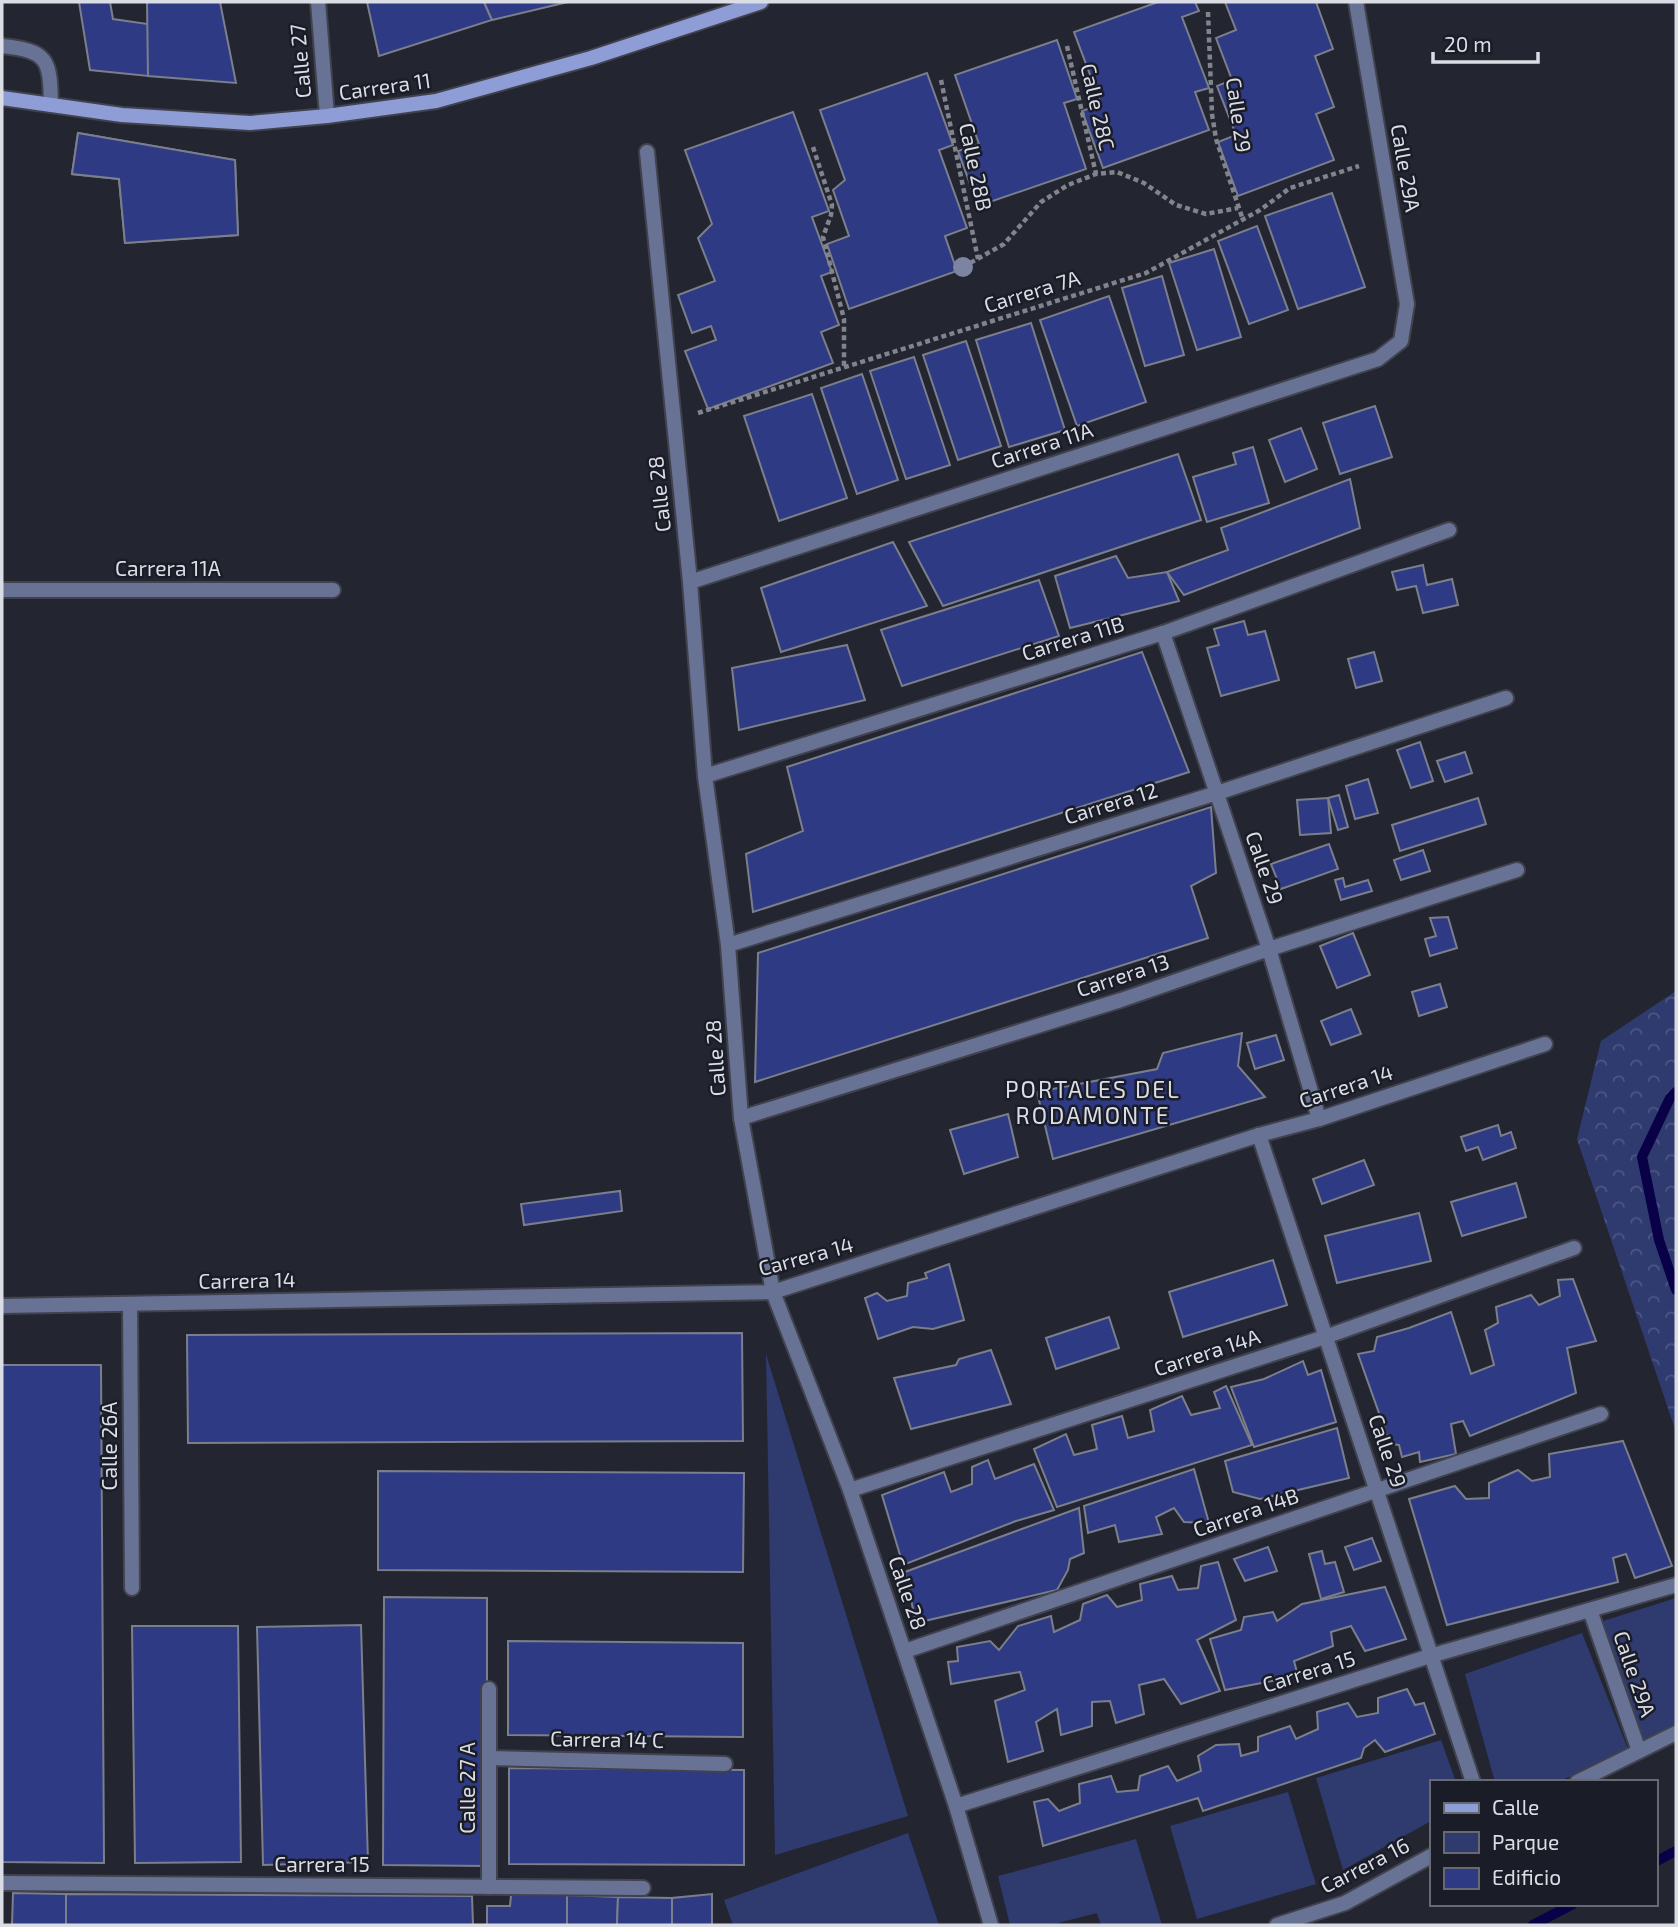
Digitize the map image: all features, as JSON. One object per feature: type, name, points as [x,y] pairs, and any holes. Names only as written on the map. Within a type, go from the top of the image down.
[{"type":"street","name":"Calle 27","points":[[318,2],[327,116]]},
{"type":"street","name":"Calle 29A","points":[[1356,2],[1407,304],[1401,341]]},
{"type":"street","name":"Carrera 11","points":[[2,98],[122,115],[250,123],[327,116],[436,102],[591,58],[754,3]]},
{"type":"street","points":[[2,46],[23,48],[38,54],[46,62],[50,72],[51,104]]},
{"type":"street","name":"Calle 28","points":[[647,152],[690,582],[705,776],[728,946],[741,1118],[774,1292],[850,1490],[905,1651],[956,1806],[990,1925]]},
{"type":"street","name":"Carrera 11A","points":[[690,582],[1378,359],[1401,341]]},
{"type":"street","name":"Carrera 11B","points":[[705,776],[1163,633],[1449,530]]},
{"type":"street","name":"Carrera 11A","points":[[2,590],[334,590]]},
{"type":"street","name":"Calle 29","points":[[1163,633],[1269,949],[1319,1119]]},
{"type":"street","name":"Carrera 12","points":[[728,946],[1217,793],[1506,698]]},
{"type":"street","name":"Carrera 13","points":[[741,1118],[1121,1000],[1269,949],[1517,870]]},
{"type":"street","name":"Carrera 14","points":[[2,1306],[774,1292],[1259,1135],[1319,1119],[1545,1044]]},
{"type":"street","name":"Calle 29","points":[[1259,1135],[1472,1780]]},
{"type":"street","name":"Carrera 14A","points":[[850,1490],[1325,1337],[1574,1248]]},
{"type":"street","name":"Calle 26A","points":[[130,1304],[132,1588]]},
{"type":"street","name":"Carrera 14B","points":[[905,1651],[1601,1415]]},
{"type":"street","name":"Carrera 15","points":[[956,1806],[1430,1656],[1676,1586]]},
{"type":"street","name":"Calle 29A","points":[[1590,1610],[1639,1751]]},
{"type":"street","name":"Calle 27 A","points":[[489,1689],[489,1887]]},
{"type":"street","points":[[1581,1780],[1676,1733]]},
{"type":"street","name":"Carrera 14 C","points":[[489,1758],[725,1763]]},
{"type":"street","name":"Carrera 16","points":[[1277,1925],[1345,1903],[1430,1857]]},
{"type":"street","name":"Carrera 15","points":[[2,1883],[643,1888]]},
{"type":"path","name":"Calle 29","points":[[1208,12],[1212,114],[1216,139],[1242,220]]},
{"type":"path","name":"Calle 28C","points":[[1067,47],[1096,174]]},
{"type":"path","name":"Calle 28B","points":[[941,80],[978,259]]},
{"type":"path","points":[[813,147],[832,205],[823,237],[844,319],[844,368]]},
{"type":"path","name":"Carrera 7A","points":[[674,421],[1146,273],[1242,220],[1290,188],[1383,159]]},
{"type":"path","points":[[963,267],[1004,244],[1041,202],[1068,185],[1096,174],[1117,172],[1144,183],[1176,205],[1206,214],[1238,208]]},
{"type":"green space","points":[[1676,991],[1676,1432],[1577,1139],[1601,1041]]},
{"type":"green space","points":[[766,1354],[908,1816],[775,1855]]},
{"type":"green space","points":[[1676,1598],[1676,1728],[1645,1743],[1600,1622]]},
{"type":"green space","points":[[1582,1633],[1628,1749],[1562,1780],[1494,1780],[1465,1674]]},
{"type":"green space","points":[[1441,1740],[1455,1780],[1430,1780],[1430,1822],[1343,1870],[1316,1778]]},
{"type":"green space","points":[[1288,1792],[1316,1884],[1197,1919],[1170,1826]]},
{"type":"green space","points":[[908,1833],[939,1925],[733,1925],[724,1900]]},
{"type":"green space","points":[[1136,1839],[1162,1925],[1101,1925],[1097,1913],[1050,1925],[1010,1925],[998,1876]]},
{"type":"building","points":[[79,2],[110,2],[113,19],[148,24],[148,76],[90,70]]},
{"type":"building","points":[[147,2],[220,2],[236,83],[148,76]]},
{"type":"building","points":[[367,2],[484,2],[492,20],[379,56]]},
{"type":"building","points":[[484,2],[568,2],[492,20]]},
{"type":"building","points":[[1158,2],[1195,2],[1199,11],[1182,17],[1209,88],[1195,92],[1209,130],[1103,168],[1082,111],[1101,104],[1074,32]]},
{"type":"building","points":[[1225,2],[1316,2],[1333,49],[1315,56],[1334,107],[1316,114],[1334,160],[1238,196],[1218,142],[1236,135],[1217,86],[1232,80],[1216,38],[1236,30]]},
{"type":"building","points":[[1057,40],[1077,99],[1064,103],[1086,169],[978,206],[958,151],[979,144],[955,75]]},
{"type":"building","points":[[927,73],[953,145],[939,150],[967,228],[945,236],[957,271],[849,309],[827,244],[849,236],[833,190],[845,180],[820,110]]},
{"type":"building","points":[[793,112],[829,211],[812,217],[832,272],[821,276],[839,325],[821,332],[833,363],[708,409],[685,351],[716,340],[711,326],[692,333],[678,295],[715,281],[698,238],[712,224],[685,150]]},
{"type":"building","points":[[78,133],[235,160],[238,235],[125,243],[119,179],[72,174]]},
{"type":"building","points":[[78,133],[235,160],[238,235],[125,243],[119,179],[72,174]]},
{"type":"building","points":[[1332,193],[1365,287],[1298,309],[1265,216]]},
{"type":"building","points":[[1257,226],[1288,310],[1249,324],[1218,241]]},
{"type":"building","points":[[1214,249],[1241,337],[1197,350],[1169,263]]},
{"type":"building","points":[[1162,276],[1184,355],[1145,366],[1122,288]]},
{"type":"building","points":[[1109,296],[1146,402],[1077,426],[1040,320]]},
{"type":"building","points":[[1031,323],[1065,430],[1009,447],[976,340]]},
{"type":"building","points":[[966,341],[1001,446],[958,460],[923,355]]},
{"type":"building","points":[[914,357],[950,465],[906,479],[870,371]]},
{"type":"building","points":[[862,374],[898,480],[857,494],[821,388]]},
{"type":"building","points":[[812,394],[847,498],[779,521],[744,416]]},
{"type":"building","points":[[1375,406],[1392,457],[1340,474],[1323,423]]},
{"type":"building","points":[[1301,428],[1317,469],[1285,482],[1269,440]]},
{"type":"building","points":[[1253,447],[1269,503],[1207,522],[1193,477],[1236,464],[1233,453]]},
{"type":"building","points":[[1178,454],[1201,520],[943,606],[909,542]]},
{"type":"building","points":[[1350,479],[1360,528],[1184,595],[1167,572],[1228,550],[1221,528]]},
{"type":"building","points":[[893,542],[927,606],[781,652],[761,588]]},
{"type":"building","points":[[1116,556],[1128,578],[1167,572],[1179,601],[1070,628],[1055,576]]},
{"type":"building","points":[[1423,565],[1427,585],[1452,579],[1458,605],[1423,613],[1416,586],[1397,590],[1392,572]]},
{"type":"building","points":[[1039,580],[1059,636],[902,686],[881,630]]},
{"type":"building","points":[[1244,621],[1248,635],[1265,631],[1279,680],[1221,696],[1207,648],[1219,645],[1214,629]]},
{"type":"building","points":[[847,645],[865,700],[739,730],[732,668]]},
{"type":"building","points":[[1142,652],[1189,772],[753,912],[746,854],[803,831],[787,767]]},
{"type":"building","points":[[1374,652],[1382,681],[1356,688],[1348,659]]},
{"type":"building","points":[[1420,742],[1433,781],[1411,788],[1397,750]]},
{"type":"building","points":[[1465,752],[1472,773],[1445,782],[1437,761]]},
{"type":"building","points":[[1368,779],[1378,813],[1355,819],[1346,786]]},
{"type":"building","points":[[1339,795],[1348,827],[1338,830],[1328,798]]},
{"type":"building","points":[[1328,798],[1331,833],[1300,835],[1297,800]]},
{"type":"building","points":[[1478,798],[1486,824],[1400,851],[1392,825]]},
{"type":"building","points":[[1211,807],[1216,873],[1191,886],[1208,938],[755,1082],[758,953]]},
{"type":"building","points":[[1329,844],[1338,869],[1281,889],[1271,864]]},
{"type":"building","points":[[1423,850],[1430,871],[1401,880],[1394,860]]},
{"type":"building","points":[[1343,878],[1345,887],[1368,880],[1372,891],[1341,900],[1335,880]]},
{"type":"building","points":[[1448,917],[1457,948],[1430,956],[1425,939],[1436,936],[1430,918]]},
{"type":"building","points":[[1353,933],[1370,975],[1337,988],[1320,946]]},
{"type":"building","points":[[1440,984],[1447,1007],[1419,1016],[1412,992]]},
{"type":"building","points":[[1351,1009],[1361,1034],[1331,1045],[1321,1021]]},
{"type":"building","points":[[1242,1033],[1238,1066],[1265,1097],[1053,1159],[1037,1092],[1157,1069],[1163,1053]]},
{"type":"building","points":[[1276,1035],[1284,1060],[1255,1069],[1247,1043]]},
{"type":"building","points":[[1008,1114],[1018,1157],[964,1174],[950,1130]]},
{"type":"building","points":[[1498,1125],[1501,1136],[1511,1132],[1516,1148],[1483,1160],[1478,1147],[1466,1151],[1461,1137]]},
{"type":"building","points":[[1364,1160],[1374,1185],[1322,1204],[1313,1179]]},
{"type":"building","points":[[1516,1183],[1526,1217],[1462,1236],[1451,1202]]},
{"type":"building","points":[[620,1191],[622,1211],[524,1225],[521,1204]]},
{"type":"building","points":[[1419,1213],[1431,1261],[1337,1283],[1325,1236]]},
{"type":"building","points":[[1273,1260],[1287,1305],[1183,1337],[1169,1292]]},
{"type":"building","points":[[949,1264],[964,1320],[933,1329],[913,1327],[878,1339],[865,1298],[877,1293],[887,1301],[907,1296],[908,1283],[927,1278],[925,1273]]},
{"type":"building","points":[[1573,1279],[1596,1341],[1567,1348],[1576,1393],[1470,1436],[1463,1421],[1451,1424],[1456,1454],[1420,1462],[1419,1452],[1402,1457],[1399,1445],[1390,1444],[1358,1354],[1374,1351],[1377,1337],[1451,1312],[1471,1374],[1494,1365],[1485,1330],[1498,1323],[1496,1307],[1531,1295],[1539,1305],[1560,1296],[1558,1280]]},
{"type":"building","points":[[1109,1317],[1119,1348],[1056,1369],[1046,1338]]},
{"type":"building","points":[[742,1333],[743,1441],[188,1443],[187,1335]]},
{"type":"building","points":[[991,1350],[1011,1404],[911,1429],[894,1378],[956,1365],[959,1359]]},
{"type":"building","points":[[1303,1361],[1308,1375],[1321,1370],[1336,1422],[1254,1447],[1231,1387],[1264,1379]]},
{"type":"building","points":[[2,1365],[101,1365],[104,1863],[2,1862]]},
{"type":"building","points":[[1226,1386],[1252,1445],[1057,1507],[1034,1449],[1066,1434],[1074,1455],[1097,1449],[1092,1425],[1122,1416],[1128,1438],[1154,1431],[1150,1410],[1182,1396],[1191,1415],[1220,1408],[1214,1392]]},
{"type":"building","points":[[1337,1428],[1349,1478],[1260,1499],[1233,1492],[1225,1461]]},
{"type":"building","points":[[1623,1441],[1672,1566],[1635,1578],[1626,1554],[1613,1558],[1618,1582],[1447,1625],[1409,1499],[1455,1486],[1466,1499],[1489,1498],[1489,1483],[1518,1470],[1532,1481],[1550,1477],[1549,1454]]},
{"type":"building","points":[[988,1460],[995,1479],[1034,1464],[1054,1510],[1016,1521],[903,1565],[882,1495],[944,1472],[951,1492],[972,1484],[972,1467]]},
{"type":"building","points":[[1194,1469],[1209,1523],[1184,1522],[1174,1508],[1156,1517],[1162,1534],[1119,1542],[1115,1525],[1088,1533],[1084,1506]]},
{"type":"building","points":[[378,1471],[744,1473],[743,1572],[378,1570]]},
{"type":"building","points":[[1079,1508],[1084,1553],[1070,1559],[1068,1570],[1057,1590],[916,1623],[905,1572]]},
{"type":"building","points":[[1372,1538],[1381,1561],[1354,1570],[1345,1547]]},
{"type":"building","points":[[1268,1547],[1277,1571],[1245,1581],[1234,1559]]},
{"type":"building","points":[[1322,1551],[1325,1564],[1335,1562],[1344,1592],[1321,1599],[1309,1554]]},
{"type":"building","points":[[1218,1562],[1236,1620],[1197,1640],[1220,1691],[1181,1704],[1164,1679],[1139,1685],[1144,1714],[1116,1723],[1110,1701],[1092,1702],[1092,1726],[1061,1735],[1057,1709],[1036,1722],[1043,1751],[1008,1762],[995,1701],[1025,1690],[1020,1672],[951,1684],[948,1662],[958,1661],[957,1647],[990,1641],[999,1650],[1018,1626],[1051,1616],[1054,1632],[1080,1620],[1083,1604],[1107,1595],[1117,1607],[1142,1600],[1140,1584],[1172,1576],[1178,1590],[1198,1588],[1201,1566]]},
{"type":"building","points":[[1385,1587],[1406,1639],[1365,1651],[1351,1626],[1331,1632],[1333,1646],[1294,1661],[1298,1676],[1225,1690],[1210,1639],[1241,1630],[1244,1617],[1273,1612],[1277,1621],[1302,1604]]},
{"type":"building","points":[[384,1597],[487,1598],[487,1866],[383,1865]]},
{"type":"building","points":[[361,1625],[368,1862],[263,1865],[257,1627]]},
{"type":"building","points":[[132,1626],[238,1626],[241,1862],[135,1863]]},
{"type":"building","points":[[508,1641],[743,1643],[743,1737],[508,1735]]},
{"type":"building","points":[[1407,1689],[1415,1705],[1424,1703],[1435,1734],[1385,1752],[1375,1740],[1364,1748],[1361,1758],[1203,1811],[1198,1798],[1043,1846],[1034,1802],[1048,1799],[1059,1811],[1080,1803],[1079,1784],[1111,1776],[1117,1792],[1138,1790],[1140,1776],[1168,1766],[1177,1781],[1201,1771],[1198,1756],[1216,1745],[1239,1744],[1241,1756],[1258,1751],[1258,1737],[1290,1726],[1296,1739],[1318,1729],[1317,1712],[1348,1703],[1357,1717],[1378,1713],[1378,1698]]},
{"type":"building","points":[[509,1768],[744,1770],[744,1865],[509,1864]]},
{"type":"building","points":[[13,1893],[66,1894],[66,1925],[12,1925]]},
{"type":"building","points":[[66,1894],[472,1896],[473,1925],[66,1925]]},
{"type":"building","points":[[712,1894],[712,1925],[672,1925],[672,1898]]},
{"type":"building","points":[[511,1895],[567,1895],[567,1925],[487,1925],[487,1906],[510,1906]]},
{"type":"building","points":[[567,1895],[618,1897],[617,1925],[567,1925]]},
{"type":"building","points":[[618,1897],[672,1898],[672,1925],[617,1925]]},
{"type":"waterway","points":[[1676,1092],[1670,1098],[1642,1157],[1659,1240],[1676,1290]]},
{"type":"waterway","points":[[1657,1861],[1676,1851]]},
{"type":"waterway","points":[[1533,1925],[1569,1906]]},
{"type":"district","name":"PORTALES DEL RODAMONTE","points":[[1093,1103]]}]
